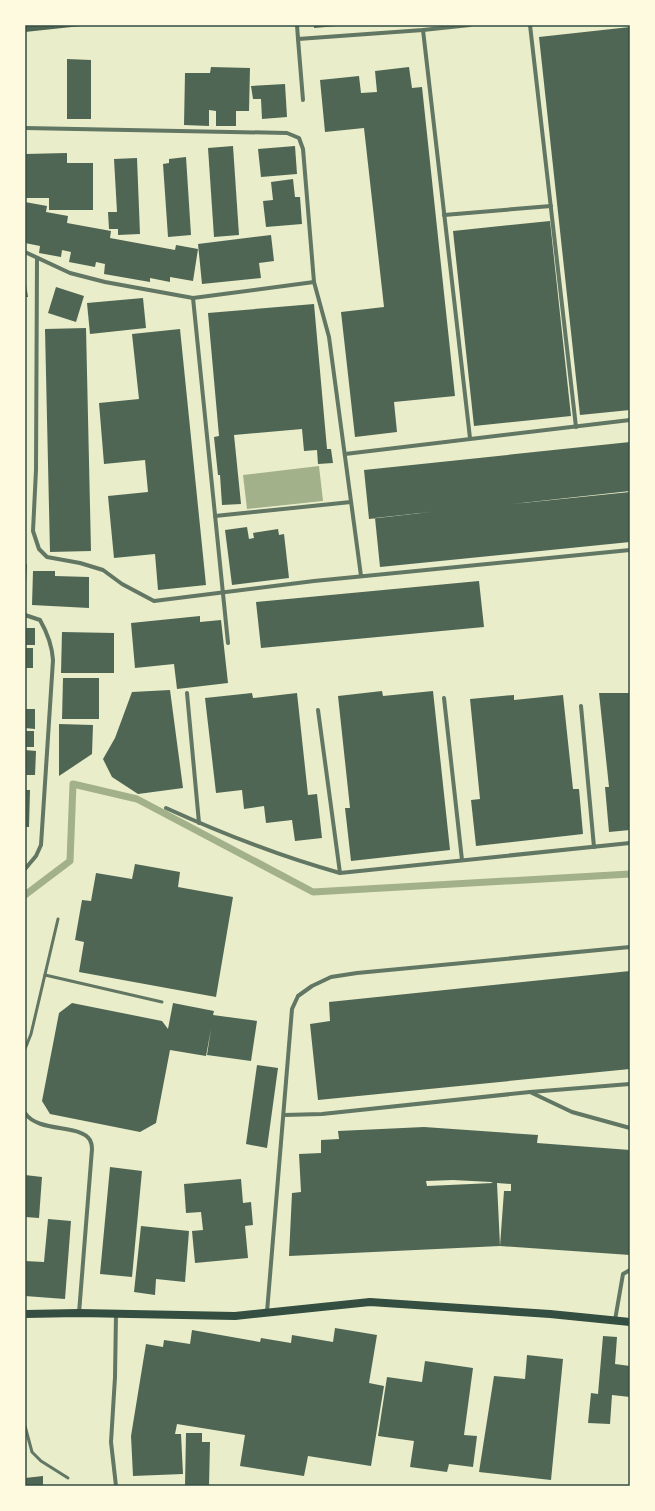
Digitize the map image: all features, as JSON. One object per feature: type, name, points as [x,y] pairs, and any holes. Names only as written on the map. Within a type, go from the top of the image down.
[{"type":"main road","points":[[25,1314],[116,1313],[235,1316],[370,1302],[464,1308],[630,1322]]},
{"type":"street","points":[[297,25],[303,100]]},
{"type":"street","points":[[298,39],[470,25]]},
{"type":"street","points":[[530,25],[576,427]]},
{"type":"street","points":[[423,30],[470,438]]},
{"type":"street","points":[[25,128],[287,133],[299,138],[303,149],[314,282],[329,337],[361,576]]},
{"type":"street","points":[[444,215],[551,206]]},
{"type":"street","points":[[25,252],[70,273],[98,281],[193,298],[314,282]]},
{"type":"street","points":[[37,258],[36,470],[33,531],[38,549],[47,557],[80,563],[103,570],[122,584],[154,601],[361,576],[630,550]]},
{"type":"street","points":[[193,298],[228,643]]},
{"type":"street","points":[[345,454],[630,420]]},
{"type":"street","points":[[215,516],[351,502]]},
{"type":"street","points":[[25,615],[40,620],[48,634],[52,647],[53,660],[41,845],[36,856],[25,869]]},
{"type":"street","points":[[187,693],[198,823]]},
{"type":"street","points":[[444,698],[462,860]]},
{"type":"street","points":[[581,706],[594,847]]},
{"type":"street","points":[[318,710],[340,873]]},
{"type":"street","points":[[166,808],[198,823],[312,865],[340,873],[630,843]]},
{"type":"street","points":[[267,1312],[292,1009],[298,996],[312,986],[331,977],[357,973],[630,947]]},
{"type":"street","points":[[284,1115],[322,1114],[530,1092],[630,1084]]},
{"type":"street","points":[[530,1092],[572,1112],[630,1128]]},
{"type":"street","points":[[25,1113],[29,1118],[38,1124],[83,1133],[90,1139],[92,1149],[79,1313]]},
{"type":"street","points":[[615,1320],[623,1274],[630,1270]]},
{"type":"street","points":[[116,1313],[116,1377],[111,1442],[116,1486]]},
{"type":"lane","points":[[25,1049],[31,1034],[58,919]]},
{"type":"lane","points":[[45,976],[162,1002]]},
{"type":"lane","points":[[25,1426],[32,1452],[41,1461],[68,1478]]},
{"type":"shaded area","points":[[319,466],[323,501],[247,509],[243,475]]},
{"type":"building","points":[[25,25],[81,25],[81,26],[25,32]]},
{"type":"building","points":[[314,25],[337,25],[337,26],[314,28]]},
{"type":"building","points":[[630,27],[630,410],[580,415],[539,37]]},
{"type":"building","points":[[67,59],[91,60],[91,119],[67,119]]},
{"type":"building","points":[[211,67],[250,68],[249,111],[236,111],[236,126],[216,126],[216,111],[209,110],[209,126],[184,125],[185,73],[210,73]]},
{"type":"building","points":[[409,67],[412,88],[422,87],[455,396],[394,402],[397,432],[355,437],[341,312],[384,307],[364,128],[325,132],[320,80],[359,76],[361,93],[377,92],[375,71]]},
{"type":"building","points":[[285,84],[287,117],[262,119],[261,99],[253,99],[251,86]]},
{"type":"building","points":[[233,146],[239,235],[214,237],[208,148]]},
{"type":"building","points":[[295,146],[297,174],[261,177],[258,149]]},
{"type":"building","points":[[67,153],[67,163],[93,163],[93,210],[49,210],[49,198],[25,198],[25,154]]},
{"type":"building","points":[[186,157],[191,235],[168,237],[163,164],[169,163],[169,159]]},
{"type":"building","points":[[137,158],[140,234],[118,235],[118,229],[109,229],[108,212],[117,212],[114,159]]},
{"type":"building","points":[[293,179],[295,197],[300,197],[302,224],[266,227],[263,201],[273,200],[271,182]]},
{"type":"building","points":[[25,202],[47,206],[46,212],[68,216],[67,223],[111,231],[110,238],[175,250],[176,245],[198,249],[193,281],[170,277],[170,282],[150,278],[150,282],[104,274],[105,264],[96,262],[95,267],[69,262],[71,252],[62,250],[61,257],[39,253],[40,246],[25,243]]},
{"type":"building","points":[[550,221],[571,416],[474,426],[453,231]]},
{"type":"building","points":[[271,235],[274,261],[259,263],[261,278],[202,284],[198,244]]},
{"type":"building","points":[[25,278],[28,297],[25,297]]},
{"type":"building","points":[[56,287],[84,296],[76,322],[48,313]]},
{"type":"building","points":[[143,298],[146,328],[90,334],[87,303]]},
{"type":"building","points":[[314,304],[327,449],[331,449],[333,463],[318,464],[317,450],[304,451],[302,429],[234,435],[241,504],[222,505],[220,475],[218,475],[214,437],[219,436],[208,313]]},
{"type":"building","points":[[86,328],[91,551],[50,552],[45,329]]},
{"type":"building","points":[[180,329],[206,585],[158,590],[155,554],[114,558],[108,496],[148,492],[145,460],[104,464],[99,403],[139,399],[132,334]]},
{"type":"building","points":[[630,442],[630,491],[503,505],[630,492],[630,542],[380,567],[375,518],[369,519],[364,470]]},
{"type":"building","points":[[247,527],[249,539],[254,538],[253,533],[278,529],[279,535],[284,534],[289,578],[232,585],[225,530]]},
{"type":"building","points":[[25,564],[27,564],[26,585],[25,585]]},
{"type":"building","points":[[33,571],[55,571],[55,576],[89,577],[89,608],[32,605]]},
{"type":"building","points":[[479,581],[484,627],[261,648],[256,602]]},
{"type":"building","points":[[200,616],[200,622],[221,620],[228,683],[177,689],[174,664],[135,668],[131,623]]},
{"type":"building","points":[[25,628],[35,628],[35,645],[25,645]]},
{"type":"building","points":[[62,632],[114,633],[114,673],[61,673]]},
{"type":"building","points":[[25,648],[33,648],[33,668],[25,668]]},
{"type":"building","points":[[63,678],[99,678],[99,719],[62,719]]},
{"type":"building","points":[[170,690],[183,788],[138,794],[112,777],[103,759],[115,738],[132,692]]},
{"type":"building","points":[[382,691],[383,696],[433,691],[450,850],[351,861],[345,808],[350,808],[338,696]]},
{"type":"building","points":[[252,693],[253,698],[297,693],[308,795],[317,794],[322,838],[295,841],[292,820],[266,823],[264,806],[244,809],[242,790],[216,793],[205,698]]},
{"type":"building","points":[[599,693],[630,693],[630,830],[609,832],[605,787],[609,787]]},
{"type":"building","points":[[514,695],[514,700],[563,695],[573,789],[579,789],[583,834],[476,846],[471,800],[480,799],[470,699]]},
{"type":"building","points":[[25,709],[35,709],[35,729],[25,728]]},
{"type":"building","points":[[59,724],[93,725],[92,754],[59,776]]},
{"type":"building","points":[[25,731],[34,731],[34,747],[25,747]]},
{"type":"building","points":[[25,750],[36,751],[35,775],[25,775]]},
{"type":"building","points":[[25,790],[30,790],[29,827],[25,827]]},
{"type":"building","points":[[135,864],[180,872],[178,887],[233,897],[216,997],[79,972],[84,942],[75,940],[82,900],[91,901],[96,873],[132,879]]},
{"type":"building","points":[[630,971],[630,1069],[318,1100],[310,1024],[330,1021],[329,1002]]},
{"type":"building","points":[[72,1003],[162,1021],[168,1029],[173,1003],[214,1011],[213,1015],[257,1021],[251,1061],[207,1055],[211,1029],[206,1056],[170,1050],[156,1123],[140,1132],[50,1114],[42,1101],[59,1013]]},
{"type":"building","points":[[257,1065],[278,1068],[267,1148],[246,1144]]},
{"type":"building","points":[[424,1127],[538,1135],[537,1143],[630,1150],[630,1255],[500,1246],[289,1256],[292,1193],[301,1192],[299,1154],[321,1153],[321,1140],[339,1139],[338,1131]],"holes":[[[453,1180],[491,1182],[493,1183],[427,1186],[426,1181]],[[497,1183],[511,1184],[511,1191],[504,1191],[500,1246]]]},
{"type":"building","points":[[110,1167],[142,1171],[132,1277],[100,1274]]},
{"type":"building","points":[[25,1175],[42,1177],[39,1218],[25,1217]]},
{"type":"building","points":[[241,1179],[243,1203],[251,1202],[253,1225],[245,1226],[248,1258],[195,1263],[192,1231],[203,1230],[201,1212],[186,1213],[184,1184]]},
{"type":"building","points":[[48,1219],[71,1221],[65,1299],[25,1296],[25,1261],[44,1262]]},
{"type":"building","points":[[141,1226],[189,1231],[185,1282],[156,1279],[155,1295],[134,1292]]},
{"type":"building","points":[[335,1328],[377,1335],[369,1383],[384,1386],[371,1466],[308,1456],[304,1476],[240,1466],[245,1435],[177,1424],[175,1434],[181,1434],[183,1474],[133,1476],[131,1436],[146,1344],[163,1347],[164,1340],[190,1344],[192,1330],[260,1342],[261,1338],[291,1343],[292,1335],[333,1342]]},
{"type":"building","points":[[603,1336],[617,1337],[615,1364],[630,1366],[630,1397],[612,1395],[610,1424],[588,1423],[591,1393],[598,1394]]},
{"type":"building","points":[[527,1355],[563,1359],[551,1480],[479,1472],[494,1376],[525,1379]]},
{"type":"building","points":[[425,1361],[473,1368],[464,1435],[477,1436],[473,1467],[449,1464],[447,1472],[410,1467],[414,1441],[378,1436],[387,1377],[422,1382]]},
{"type":"building","points":[[186,1433],[202,1433],[202,1442],[210,1442],[209,1486],[185,1486]]},
{"type":"building","points":[[43,1476],[43,1486],[25,1486],[25,1478]]},
{"type":"waterway","points":[[25,895],[70,861],[73,784],[137,799],[313,892],[630,874]]}]
